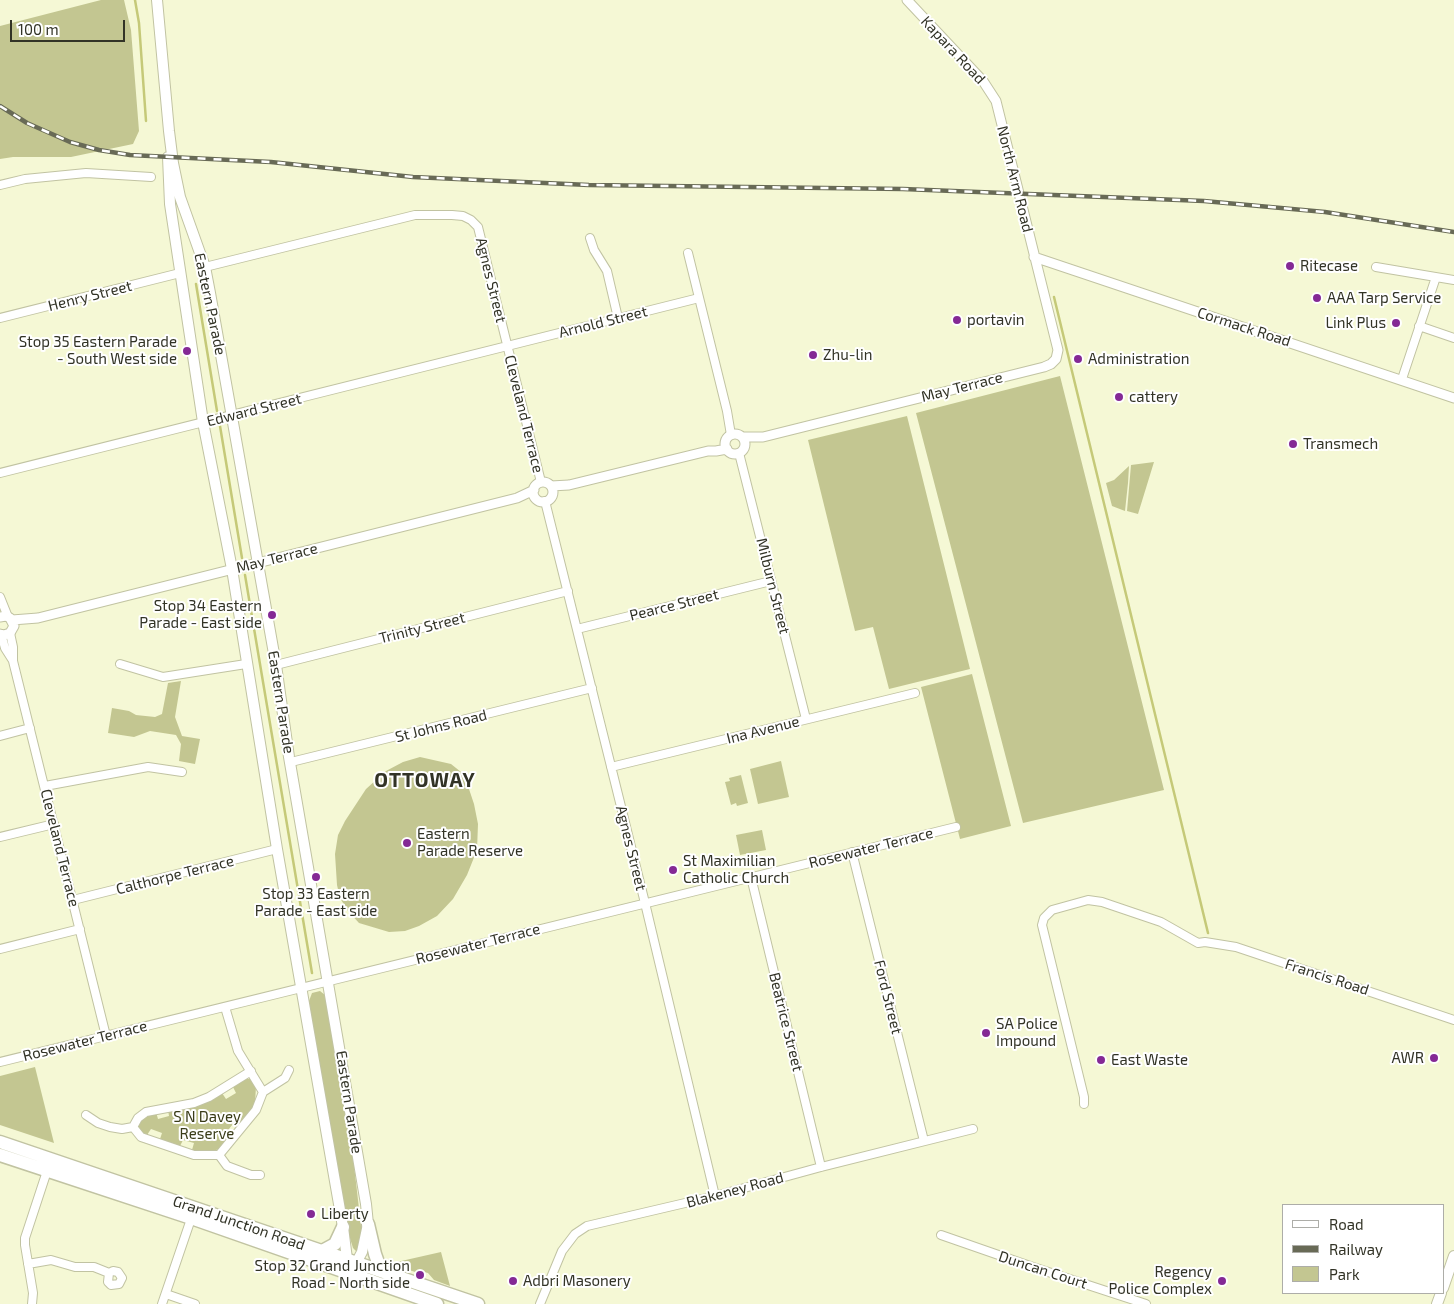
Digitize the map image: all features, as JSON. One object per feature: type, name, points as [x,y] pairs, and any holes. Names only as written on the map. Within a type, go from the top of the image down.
[{"type":"highway","name":"Grand Junction Road","points":[[0,1142],[49,1165],[193,1213],[322,1251],[478,1304]]},
{"type":"highway","name":"Grand Junction Road","points":[[0,1155],[49,1165]]},
{"type":"highway","name":"Grand Junction Road","points":[[193,1213],[348,1274],[437,1304]]},
{"type":"highway","points":[[368,1224],[381,1271]]},
{"type":"highway","points":[[322,1251],[335,1244],[343,1227]]},
{"type":"highway","points":[[348,1274],[352,1261]]},
{"type":"main road","name":"Eastern Parade","points":[[157,0],[169,131],[178,187],[205,268],[232,415],[329,981],[368,1224],[362,1252],[352,1261],[343,1227],[277,849],[232,569],[203,422],[176,244],[168,175],[169,131]]},
{"type":"main road","points":[[176,244],[179,219],[186,215]]},
{"type":"main road","points":[[1448,1282],[1454,1256]]},
{"type":"street","name":"Kapara Road","points":[[906,0],[983,81],[996,101]]},
{"type":"street","name":"North Arm Road","points":[[996,101],[1034,257]]},
{"type":"street","points":[[0,184],[25,179],[86,173],[151,177]]},
{"type":"street","name":"Agnes Street","points":[[205,268],[422,214],[463,216],[478,227],[507,346]]},
{"type":"street","points":[[590,238],[594,250],[607,271],[618,318]]},
{"type":"street","points":[[552,490],[562,490],[569,485],[708,450],[716,451],[728,442],[737,435],[742,437],[745,442],[742,450],[733,453],[728,442],[727,411],[688,253]]},
{"type":"street","name":"Cormack Road","points":[[1034,257],[1163,302],[1227,320],[1454,398]]},
{"type":"street","name":"May Terrace","points":[[742,437],[763,437],[1051,364],[1056,359],[1058,350],[1034,257]]},
{"type":"street","points":[[1376,267],[1454,280]]},
{"type":"street","name":"Henry Street","points":[[0,318],[180,273]]},
{"type":"street","points":[[1402,379],[1436,277]]},
{"type":"street","name":"Arnold Street","points":[[507,346],[699,298]]},
{"type":"street","points":[[1419,326],[1454,338]]},
{"type":"street","name":"Edward Street","points":[[0,473],[507,346]]},
{"type":"street","name":"Cleveland Terrace","points":[[507,346],[541,482]]},
{"type":"street","name":"May Terrace","points":[[742,450],[763,437]]},
{"type":"street","name":"Milburn Street","points":[[742,450],[771,581],[806,719]]},
{"type":"street","points":[[541,482],[547,483],[552,490],[550,498],[539,496],[536,485],[541,482]]},
{"type":"street","name":"May Terrace","points":[[6,626],[517,498],[539,496]]},
{"type":"street","name":"Agnes Street","points":[[539,496],[568,591],[715,1196]]},
{"type":"street","name":"Pearce Street","points":[[577,629],[771,581]]},
{"type":"street","name":"Trinity Street","points":[[276,666],[568,591]]},
{"type":"street","name":"Cleveland Terrace","points":[[0,597],[6,626],[5,648],[13,660],[106,1036]]},
{"type":"street","points":[[120,664],[163,677],[246,664]]},
{"type":"street","name":"St Johns Road","points":[[291,762],[592,688]]},
{"type":"street","name":"Ina Avenue","points":[[611,767],[914,693]]},
{"type":"street","points":[[0,736],[30,728]]},
{"type":"street","points":[[45,786],[148,766],[182,772]]},
{"type":"street","points":[[0,837],[54,824]]},
{"type":"street","name":"Rosewater Terrace","points":[[0,1062],[956,827]]},
{"type":"street","name":"Calthorpe Terrace","points":[[73,900],[277,849]]},
{"type":"street","name":"Ford Street","points":[[852,852],[924,1142]]},
{"type":"street","name":"Beatrice Street","points":[[751,877],[821,1167]]},
{"type":"street","name":"Francis Road","points":[[1084,1104],[1084,1097],[1042,925],[1044,918],[1052,910],[1081,902],[1094,900],[1161,922],[1198,942],[1236,947],[1454,1020]]},
{"type":"street","points":[[0,949],[80,929]]},
{"type":"street","points":[[225,1007],[238,1051],[263,1092]]},
{"type":"street","points":[[133,1127],[141,1137],[194,1155],[219,1154],[256,1110],[263,1092],[285,1078],[289,1070]]},
{"type":"street","points":[[133,1127],[138,1118],[146,1112],[194,1103],[209,1097],[251,1071]]},
{"type":"street","points":[[86,1115],[98,1123],[110,1127],[122,1129],[133,1127]]},
{"type":"street","name":"Blakeney Road","points":[[540,1304],[562,1250],[580,1229],[587,1226],[715,1196],[821,1167],[973,1130]]},
{"type":"street","points":[[219,1154],[227,1166],[251,1175],[260,1175]]},
{"type":"street","points":[[32,1304],[33,1293],[25,1238],[49,1165]]},
{"type":"street","points":[[162,1304],[193,1213]]},
{"type":"street","name":"Duncan Court","points":[[941,1235],[1033,1268],[1146,1304]]},
{"type":"street","points":[[28,1264],[51,1260],[75,1266],[94,1267],[109,1273]]},
{"type":"street","points":[[166,1294],[195,1304]]},
{"type":"green space","points":[[101,0],[124,0],[131,30],[139,131],[133,144],[71,157],[13,157],[0,159],[0,26]]},
{"type":"green space","points":[[1060,376],[1164,790],[1023,823],[916,413]]},
{"type":"green space","points":[[907,416],[970,669],[889,689],[873,627],[855,631],[808,440]]},
{"type":"green space","points":[[1154,462],[1138,514],[1127,511],[1131,465]]},
{"type":"green space","points":[[1129,466],[1125,511],[1112,506],[1106,483],[1114,480]]},
{"type":"green space","points":[[972,674],[1011,826],[960,839],[921,687]]},
{"type":"green space","points":[[181,681],[175,717],[182,736],[200,739],[195,764],[179,761],[181,744],[176,735],[150,731],[134,737],[108,733],[112,708],[129,711],[136,715],[155,717],[162,714],[168,683]]},
{"type":"green space","name":"Eastern Parade Reserve","points":[[420,757],[451,764],[461,772],[474,804],[478,824],[477,850],[467,875],[453,899],[437,916],[405,931],[389,932],[359,923],[340,898],[337,885],[335,854],[338,835],[366,789],[386,771],[403,762]]},
{"type":"green space","points":[[781,761],[789,797],[758,804],[750,769]]},
{"type":"green space","points":[[741,775],[748,803],[737,806],[736,803],[731,805],[725,782],[730,781],[729,778]]},
{"type":"green space","points":[[762,830],[766,850],[740,855],[736,835]]},
{"type":"green space","points":[[320,991],[325,995],[354,1165],[362,1235],[358,1250],[356,1251],[353,1248],[349,1235],[309,1001],[312,993]]},
{"type":"green space","points":[[35,1067],[54,1143],[0,1125],[0,1076]]},
{"type":"green space","name":"S N Davey Reserve","points":[[245,1079],[250,1079],[256,1086],[255,1104],[241,1124],[236,1120],[229,1129],[233,1133],[223,1147],[214,1151],[196,1152],[192,1150],[194,1143],[183,1140],[180,1146],[160,1139],[162,1133],[151,1129],[147,1135],[137,1127],[138,1122],[151,1113],[156,1112],[158,1119],[169,1116],[168,1110],[202,1104],[222,1093],[226,1099],[236,1093],[233,1087]]},
{"type":"green space","points":[[441,1252],[450,1286],[434,1280],[428,1273],[420,1271],[419,1273],[388,1264]]},
{"type":"waterway","points":[[135,0],[139,23],[146,121]]},
{"type":"waterway","points":[[196,284],[217,411]]},
{"type":"waterway","points":[[1054,297],[1208,933]]},
{"type":"waterway","points":[[220,426],[242,558]]},
{"type":"waterway","points":[[245,575],[312,973]]},
{"type":"railway","points":[[0,106],[27,123],[70,142],[99,150],[130,155],[271,162],[413,177],[589,185],[903,189],[1204,201],[1325,212],[1454,232]]},
{"type":"place","name":"Ritecase","points":[[1290,266]]},
{"type":"place","name":"AAA Tarp Service","points":[[1317,298]]},
{"type":"place","name":"portavin","points":[[957,320]]},
{"type":"place","name":"Link Plus","points":[[1396,323]]},
{"type":"place","name":"Stop 35 Eastern Parade - South West side","points":[[187,351]]},
{"type":"place","name":"Zhu-lin","points":[[813,355]]},
{"type":"place","name":"Administration","points":[[1078,359]]},
{"type":"place","name":"cattery","points":[[1119,397]]},
{"type":"place","name":"Transmech","points":[[1293,444]]},
{"type":"place","name":"Stop 34 Eastern Parade - East side","points":[[272,615]]},
{"type":"place","name":"Eastern Parade Reserve","points":[[407,843]]},
{"type":"place","name":"St Maximilian Catholic Church","points":[[673,870]]},
{"type":"place","name":"Stop 33 Eastern Parade - East side","points":[[316,877]]},
{"type":"place","name":"SA Police Impound","points":[[986,1033]]},
{"type":"place","name":"AWR","points":[[1434,1058]]},
{"type":"place","name":"East Waste","points":[[1101,1060]]},
{"type":"place","name":"Liberty","points":[[311,1214]]},
{"type":"place","name":"Stop 32 Grand Junction Road - North side","points":[[420,1275]]},
{"type":"place","name":"Adbri Masonery","points":[[513,1281]]},
{"type":"place","name":"Regency Police Complex","points":[[1222,1281]]},
{"type":"district","name":"OTTOWAY","points":[[425,780]]}]
